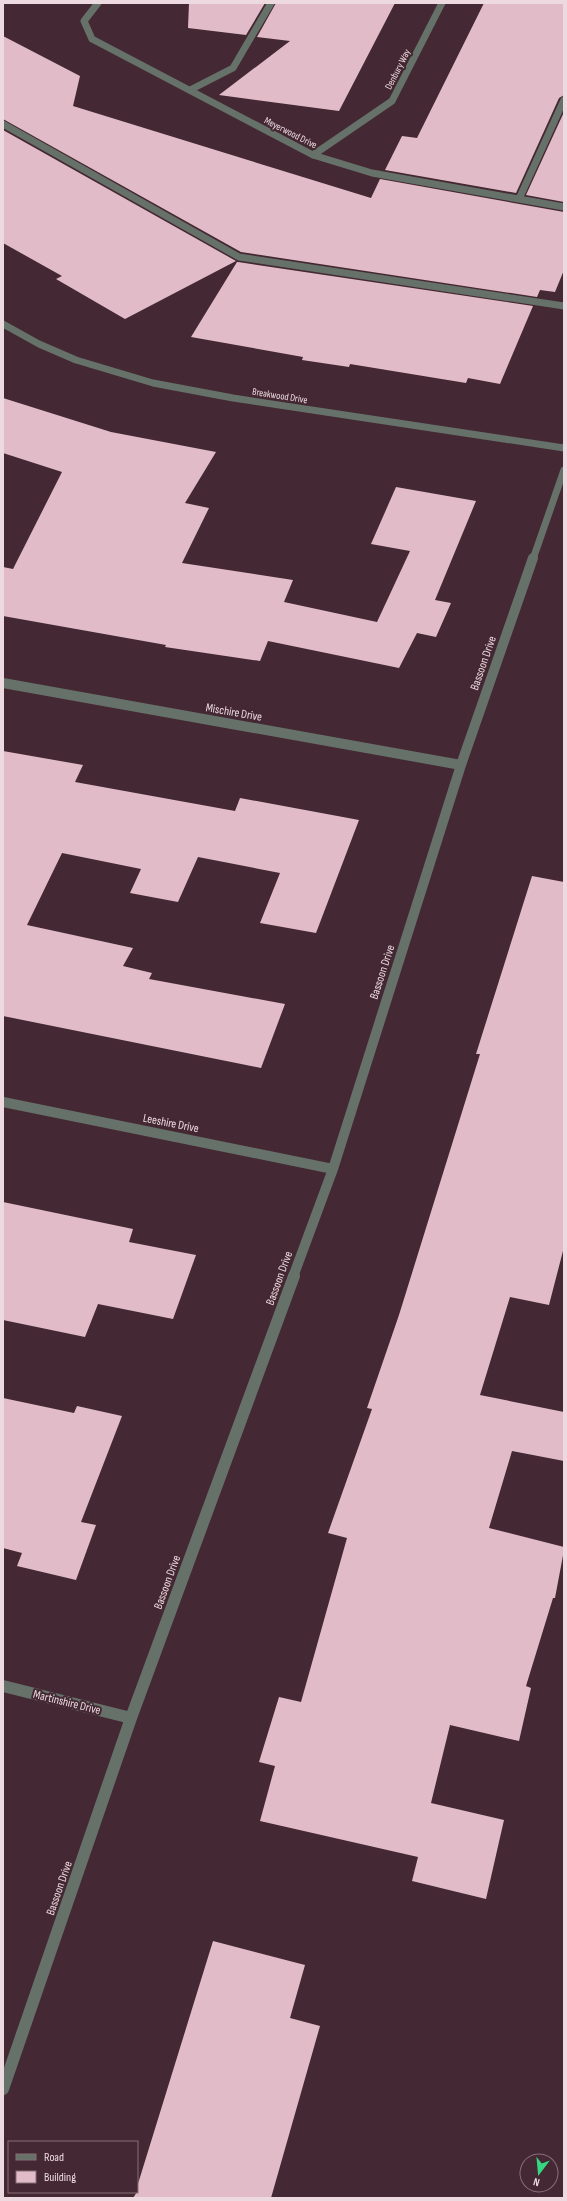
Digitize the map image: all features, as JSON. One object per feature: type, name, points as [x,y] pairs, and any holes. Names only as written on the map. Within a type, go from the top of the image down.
[{"type":"street","name":"Meyerwood Drive","points":[[98,3],[84,21],[92,39],[312,155],[372,173],[564,207]]},
{"type":"street","points":[[190,90],[233,68],[271,3]]},
{"type":"street","name":"Denbury Way","points":[[312,155],[392,101],[442,3]]},
{"type":"street","points":[[519,199],[564,100]]},
{"type":"street","points":[[3,124],[239,257],[564,306]]},
{"type":"street","name":"Breakwood Drive","points":[[3,324],[57,352],[111,372],[156,384],[214,395],[564,448]]},
{"type":"street","name":"Bassoon Drive","points":[[3,2089],[131,1718],[333,1169],[461,765],[564,470]]},
{"type":"street","name":"Mischire Drive","points":[[3,683],[461,765]]},
{"type":"street","name":"Leeshire Drive","points":[[3,1102],[333,1169]]},
{"type":"street","name":"Martinshire Drive","points":[[3,1686],[131,1718]]},
{"type":"building","points":[[189,3],[265,3],[246,35],[188,28]]},
{"type":"building","points":[[276,3],[395,3],[339,111],[219,95],[290,41],[257,37]]},
{"type":"building","points":[[484,3],[564,3],[564,95],[559,98],[516,193],[385,170],[402,136],[417,138]]},
{"type":"building","points":[[3,36],[80,76],[73,106],[371,198],[380,179],[564,212],[564,270],[555,292],[540,290],[537,297],[241,252],[3,119]]},
{"type":"building","points":[[564,112],[564,202],[526,195]]},
{"type":"building","points":[[3,130],[236,261],[125,319],[56,279],[62,276],[3,243]]},
{"type":"building","points":[[237,262],[533,306],[500,384],[468,378],[466,383],[350,364],[349,367],[302,360],[303,357],[191,337]]},
{"type":"building","points":[[3,398],[111,432],[216,452],[185,503],[209,508],[182,563],[293,580],[284,602],[377,622],[410,551],[371,544],[396,487],[476,501],[435,600],[451,603],[436,637],[417,633],[399,668],[268,641],[260,661],[165,647],[166,645],[3,616],[3,567],[13,569],[62,472],[3,453]]},
{"type":"building","points":[[3,751],[83,765],[75,782],[235,811],[240,798],[359,820],[316,933],[260,923],[280,873],[198,857],[178,902],[130,893],[141,869],[62,853],[27,925],[133,948],[123,966],[152,973],[149,979],[285,1004],[261,1068],[3,1016]]},
{"type":"building","points":[[532,876],[564,882],[564,1247],[549,1305],[510,1297],[480,1395],[564,1412],[564,1461],[512,1451],[489,1528],[564,1547],[564,1550],[555,1598],[553,1598],[526,1686],[531,1688],[519,1741],[450,1725],[431,1803],[504,1820],[486,1899],[412,1881],[418,1857],[260,1821],[275,1766],[259,1762],[279,1697],[301,1702],[347,1538],[328,1533],[372,1409],[367,1408],[399,1315],[480,1054],[476,1054]]},
{"type":"building","points":[[3,1202],[133,1229],[129,1242],[196,1255],[173,1319],[98,1304],[85,1337],[3,1320]]},
{"type":"building","points":[[3,1398],[74,1413],[77,1406],[122,1416],[81,1522],[96,1525],[76,1580],[17,1566],[22,1553],[3,1548]]},
{"type":"building","points":[[213,1941],[305,1965],[290,2018],[320,2026],[271,2198],[133,2198],[138,2193],[138,2184]]}]
